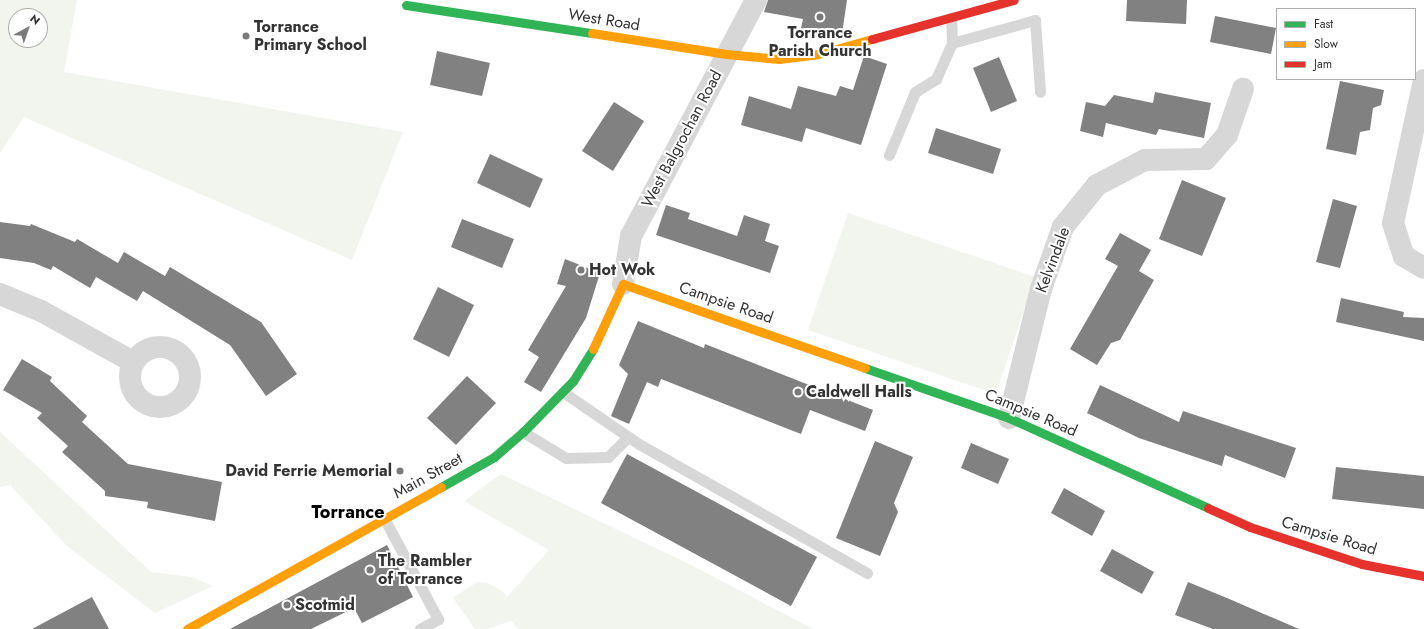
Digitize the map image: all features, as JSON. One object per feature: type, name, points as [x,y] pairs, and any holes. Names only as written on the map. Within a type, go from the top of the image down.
[{"type":"main road","name":"West Road","points":[[403,2],[726,54],[779,59],[818,54],[1014,0]]},
{"type":"main road","name":"Main Street","points":[[187,629],[494,457],[523,432],[563,392],[597,343],[623,284]]},
{"type":"main road","name":"Campsie Road","points":[[623,284],[1009,418],[1250,527],[1362,564],[1424,576]]},
{"type":"street","name":"West Balgrochan Road","points":[[623,284],[631,236],[726,54],[756,0]]},
{"type":"street","points":[[1424,80],[1393,223],[1404,256],[1424,268]]},
{"type":"street","name":"Kelvindale","points":[[1009,418],[1041,289],[1063,227],[1097,185],[1145,160],[1206,158],[1227,135],[1243,89]]},
{"type":"street","points":[[0,294],[41,311],[133,362]]},
{"type":"lane","points":[[889,154],[915,92],[936,79],[952,43],[950,18]]},
{"type":"lane","points":[[952,43],[1035,20],[1040,92]]},
{"type":"lane","points":[[563,392],[628,437],[867,574]]},
{"type":"lane","points":[[523,432],[566,458],[608,456],[628,437]]},
{"type":"lane","points":[[384,518],[438,619],[420,629]]},
{"type":"shaded area","points":[[0,0],[77,0],[64,72],[403,132],[352,260],[24,117],[0,153]]},
{"type":"shaded area","points":[[848,213],[1035,277],[996,394],[808,330]]},
{"type":"shaded area","points":[[0,432],[151,572],[192,577],[213,586],[155,613],[67,546],[10,485],[0,487]]},
{"type":"shaded area","points":[[501,474],[689,564],[813,629],[518,629],[511,621],[487,629],[475,629],[453,598],[477,582],[488,583],[502,591],[507,597],[549,550],[464,501]]},
{"type":"building","name":"Torrance Parish Church","points":[[768,0],[847,0],[842,34],[801,28],[803,19],[764,12]]},
{"type":"building","points":[[1127,0],[1187,0],[1186,24],[1126,21]]},
{"type":"building","points":[[1215,16],[1276,28],[1271,54],[1210,42]]},
{"type":"building","points":[[437,51],[490,63],[482,96],[430,85]]},
{"type":"building","points":[[864,56],[887,64],[861,145],[806,128],[802,142],[741,125],[749,96],[791,109],[798,86],[836,96],[840,86],[853,90]]},
{"type":"building","points":[[999,57],[1017,101],[991,112],[973,68]]},
{"type":"building","points":[[1340,81],[1384,90],[1381,105],[1373,108],[1370,130],[1360,132],[1356,155],[1326,149]]},
{"type":"building","points":[[1155,92],[1211,103],[1204,138],[1159,129],[1156,135],[1106,123],[1103,137],[1080,131],[1086,102],[1105,106],[1114,95],[1153,103]]},
{"type":"building","points":[[614,102],[644,121],[613,171],[582,151]]},
{"type":"building","points":[[936,128],[1001,149],[993,174],[928,153]]},
{"type":"building","points":[[490,154],[543,179],[530,208],[477,183]]},
{"type":"building","points":[[1182,180],[1226,198],[1202,256],[1159,239]]},
{"type":"building","points":[[1333,199],[1357,206],[1340,268],[1316,262]]},
{"type":"building","points":[[666,205],[690,213],[688,219],[737,236],[744,215],[770,224],[765,241],[779,246],[770,273],[656,235]]},
{"type":"building","points":[[462,219],[514,239],[502,268],[451,247]]},
{"type":"building","points":[[0,222],[30,226],[31,224],[75,242],[77,239],[118,263],[124,252],[165,276],[170,267],[261,322],[297,374],[266,396],[230,345],[143,291],[137,301],[96,277],[90,288],[53,266],[51,270],[34,263],[0,258]]},
{"type":"building","points":[[1120,233],[1151,250],[1139,271],[1154,280],[1120,340],[1111,343],[1097,365],[1070,349],[1118,266],[1105,259]]},
{"type":"building","points":[[565,259],[600,273],[586,318],[541,392],[524,382],[539,357],[528,350],[566,286],[557,284]]},
{"type":"building","points":[[438,287],[474,305],[449,357],[413,339]]},
{"type":"building","points":[[1341,298],[1404,312],[1403,317],[1424,318],[1424,341],[1336,322]]},
{"type":"building","points":[[638,321],[704,348],[705,344],[873,410],[865,431],[810,410],[801,434],[661,379],[658,387],[647,382],[629,424],[611,416],[628,374],[619,365]]},
{"type":"building","points":[[22,359],[52,377],[50,381],[87,416],[82,422],[128,464],[222,482],[215,521],[147,508],[148,502],[105,496],[105,491],[62,452],[68,446],[37,418],[42,413],[3,390]]},
{"type":"building","points":[[467,376],[496,403],[456,445],[427,418]]},
{"type":"building","points":[[1100,385],[1179,422],[1183,411],[1296,448],[1285,478],[1225,455],[1222,466],[1139,438],[1087,413]]},
{"type":"building","points":[[875,441],[913,457],[894,503],[898,512],[880,556],[836,538]]},
{"type":"building","points":[[971,443],[1009,459],[998,484],[961,468]]},
{"type":"building","points":[[627,454],[817,557],[791,606],[601,503]]},
{"type":"building","points":[[1336,467],[1424,476],[1424,509],[1332,499]]},
{"type":"building","points":[[1064,488],[1105,511],[1092,536],[1051,513]]},
{"type":"building","name":"The Rambler of Torrance","points":[[387,545],[413,597],[362,623],[354,608],[311,629],[230,629]]},
{"type":"building","points":[[1112,549],[1154,572],[1142,594],[1100,571]]},
{"type":"building","points":[[1188,582],[1299,629],[1213,629],[1175,615]]},
{"type":"building","points":[[92,597],[109,629],[32,629]]},
{"type":"traffic: fast","points":[[406,5],[592,33]]},
{"type":"traffic: fast","points":[[441,487],[494,457],[523,432],[573,381],[593,349]]},
{"type":"traffic: fast","points":[[865,368],[1009,418],[1208,508]]},
{"type":"traffic: slow","points":[[592,33],[726,54],[779,59],[818,54],[872,39]]},
{"type":"traffic: slow","points":[[593,349],[623,284],[865,368]]},
{"type":"traffic: slow","points":[[187,629],[441,487]]},
{"type":"traffic: jam","points":[[872,39],[1014,0]]},
{"type":"traffic: jam","points":[[1208,508],[1250,527],[1362,564],[1424,576]]},
{"type":"place","name":"Torrance Parish Church","points":[[820,17]]},
{"type":"place","name":"Torrance Primary School","points":[[246,36]]},
{"type":"place","name":"Hot Wok","points":[[581,270]]},
{"type":"place","name":"Caldwell Halls","points":[[798,392]]},
{"type":"place","name":"David Ferrie Memorial","points":[[400,471]]},
{"type":"place","name":"The Rambler of Torrance","points":[[370,570]]},
{"type":"place","name":"Scotmid","points":[[287,605]]},
{"type":"district","name":"Torrance","points":[[348,512]]}]
